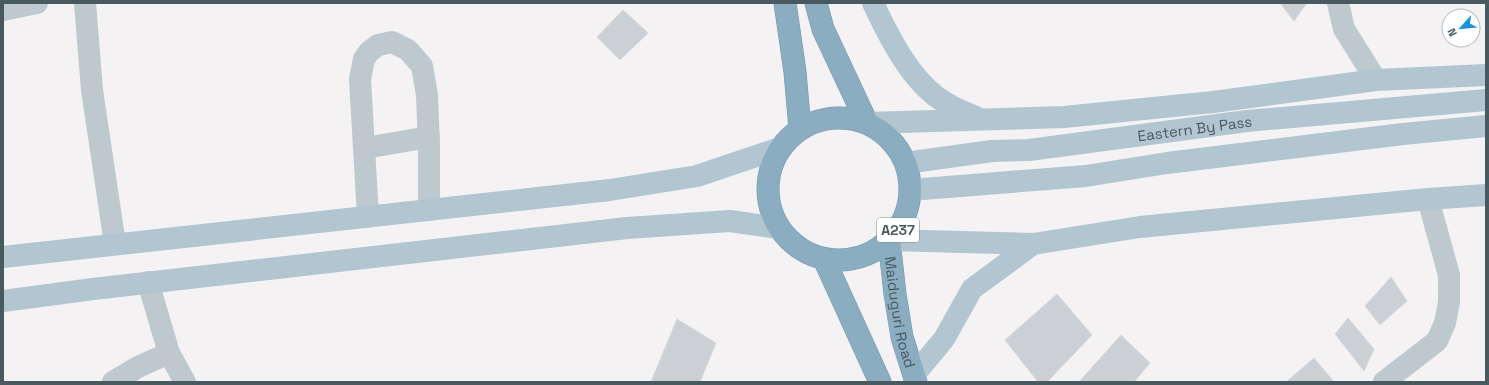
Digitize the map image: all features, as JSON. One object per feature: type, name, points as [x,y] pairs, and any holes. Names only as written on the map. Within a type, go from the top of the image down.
[{"type":"highway","points":[[785,3],[795,72],[800,129]]},
{"type":"highway","points":[[816,3],[823,29],[867,123]]},
{"type":"highway","name":"A237","points":[[840,117],[867,123],[880,130],[890,139],[899,150],[905,163],[909,176],[910,190],[909,204],[905,218],[898,230],[889,240],[866,256],[845,260],[824,259],[811,255],[799,248],[779,228],[769,202],[769,174],[780,148],[789,137],[813,122],[840,117]]},
{"type":"highway","name":"Maiduguri Road","points":[[889,240],[895,294],[902,337],[915,379]]},
{"type":"highway","points":[[824,259],[880,382]]},
{"type":"main road","points":[[873,3],[885,28],[917,79],[945,102],[979,119]]},
{"type":"main road","points":[[867,123],[1064,117],[1213,102],[1376,80],[1486,75]]},
{"type":"main road","name":"Eastern By Pass","points":[[905,163],[992,151],[1029,150],[1248,121],[1486,100]]},
{"type":"main road","name":"Eastern By Pass","points":[[910,190],[1086,176],[1168,163],[1372,138],[1486,126]]},
{"type":"main road","points":[[3,257],[610,190],[697,176],[780,148]]},
{"type":"main road","points":[[889,240],[1033,244],[1140,227],[1428,199],[1486,196]]},
{"type":"main road","points":[[3,301],[148,282],[648,226],[730,221],[779,228]]},
{"type":"main road","points":[[915,379],[944,339],[972,289],[1033,244]]},
{"type":"street","points":[[3,10],[37,3]]},
{"type":"street","points":[[85,3],[92,90],[115,244]]},
{"type":"street","points":[[1338,3],[1344,29],[1376,80]]},
{"type":"street","points":[[368,217],[360,79],[364,59],[369,52],[378,45],[392,42],[408,50],[422,66],[427,95],[429,137],[429,210]]},
{"type":"street","points":[[365,148],[429,137]]},
{"type":"street","points":[[1384,382],[1437,341],[1445,324],[1449,302],[1449,275],[1428,199]]},
{"type":"street","points":[[148,282],[169,353],[185,382]]},
{"type":"street","points":[[113,382],[138,367],[169,353]]},
{"type":"building","points":[[1280,3],[1307,3],[1294,21]]},
{"type":"building","points":[[623,10],[648,33],[620,60],[597,37]]},
{"type":"building","points":[[1391,277],[1407,301],[1380,325],[1365,306]]},
{"type":"building","points":[[1057,294],[1092,335],[1047,382],[1038,382],[1005,340]]},
{"type":"building","points":[[1348,318],[1374,349],[1364,371],[1335,334]]},
{"type":"building","points":[[677,319],[716,343],[700,382],[651,382]]},
{"type":"building","points":[[1121,335],[1150,363],[1134,382],[1079,382]]},
{"type":"building","points":[[1314,358],[1334,382],[1286,382]]}]
